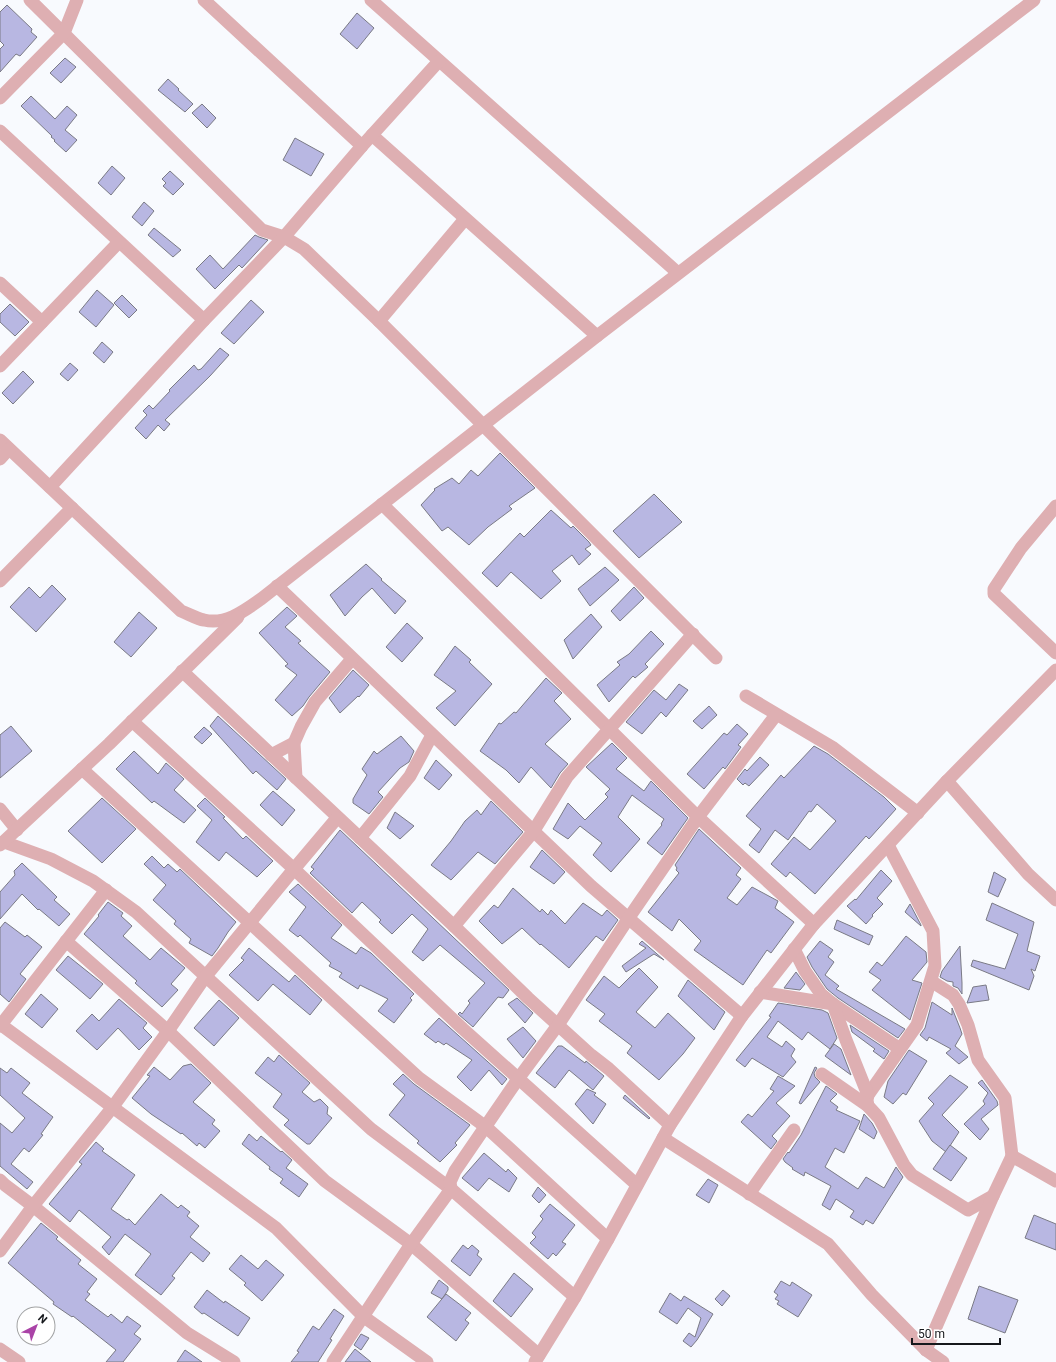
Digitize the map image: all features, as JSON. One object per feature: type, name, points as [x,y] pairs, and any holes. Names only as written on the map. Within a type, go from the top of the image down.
[{"type":"street","points":[[30,0],[262,230],[284,237],[304,249],[379,320],[716,658]]},
{"type":"street","points":[[0,98],[64,33],[77,0]]},
{"type":"street","points":[[204,0],[362,146]]},
{"type":"street","points":[[371,0],[678,273]]},
{"type":"street","points":[[2,844],[82,770],[242,613],[596,336],[1034,0]]},
{"type":"street","points":[[50,487],[204,320],[284,237],[362,146],[439,61]]},
{"type":"street","points":[[0,131],[204,320]]},
{"type":"street","points":[[372,135],[596,336]]},
{"type":"street","points":[[379,320],[465,219]]},
{"type":"street","points":[[0,366],[119,242]]},
{"type":"street","points":[[0,283],[42,322]]},
{"type":"street","points":[[0,459],[5,445],[181,611],[205,620],[220,621],[242,613]]},
{"type":"street","points":[[382,504],[698,817],[814,924]]},
{"type":"street","points":[[1056,506],[1021,548],[994,589],[994,594],[1056,653]]},
{"type":"street","points":[[0,581],[72,508]]},
{"type":"street","points":[[277,586],[533,832],[628,919],[742,1016]]},
{"type":"street","points":[[454,926],[533,832],[567,777],[693,634]]},
{"type":"street","points":[[296,778],[294,743],[301,727],[315,702],[352,659]]},
{"type":"street","points":[[66,941],[168,1031],[325,1181],[411,1244],[537,1358],[575,1297],[608,1239],[662,1138],[742,1016],[760,992],[814,924],[947,781],[1056,670]]},
{"type":"street","points":[[182,671],[558,1025],[670,1125]]},
{"type":"street","points":[[746,696],[832,747],[918,813]]},
{"type":"street","points":[[333,1362],[411,1244],[451,1189],[450,1182],[456,1171],[518,1079],[558,1025],[698,817],[776,715]]},
{"type":"street","points":[[132,721],[294,869],[463,1029],[637,1185]]},
{"type":"street","points":[[360,838],[410,776],[432,735]]},
{"type":"street","points":[[271,755],[294,743]]},
{"type":"street","points":[[82,770],[419,1078],[486,1127],[608,1239]]},
{"type":"street","points":[[947,781],[1028,874],[1056,900]]},
{"type":"street","points":[[0,810],[17,830]]},
{"type":"street","points":[[0,1251],[33,1206],[112,1108],[205,977],[337,818]]},
{"type":"street","points":[[2,844],[51,858],[93,881],[136,912],[371,1129],[451,1189],[575,1297]]},
{"type":"street","points":[[868,1101],[900,1049],[917,1025],[935,966],[933,931],[888,845]]},
{"type":"street","points":[[106,890],[0,1025],[276,1228],[364,1317],[428,1362]]},
{"type":"street","points":[[794,949],[805,971],[821,994],[833,1004],[900,1049]]},
{"type":"street","points":[[926,1350],[1012,1156],[1006,1098],[978,1060],[968,1025],[959,1004],[953,995],[931,981]]},
{"type":"street","points":[[760,992],[833,1004]]},
{"type":"street","points":[[833,1004],[868,1101],[879,1118],[904,1165],[912,1175],[968,1210],[993,1196]]},
{"type":"street","points":[[822,1074],[868,1101]]},
{"type":"street","points":[[749,1194],[794,1130]]},
{"type":"street","points":[[662,1138],[828,1244],[872,1295],[926,1350],[943,1362]]},
{"type":"street","points":[[1012,1156],[1056,1181]]},
{"type":"street","points":[[0,1180],[187,1333],[234,1362]]},
{"type":"street","points":[[0,1349],[19,1362]]},
{"type":"building","points":[[7,5],[32,29],[31,32],[37,37],[20,56],[16,54],[0,72],[0,49],[4,45],[0,41],[0,12]]},
{"type":"building","points":[[357,13],[374,28],[357,49],[340,34]]},
{"type":"building","points":[[65,58],[76,67],[61,83],[50,73]]},
{"type":"building","points":[[168,79],[193,104],[185,112],[158,90]]},
{"type":"building","points":[[31,96],[55,119],[67,106],[77,115],[65,130],[77,140],[66,152],[21,106]]},
{"type":"building","points":[[202,104],[216,118],[207,128],[192,113]]},
{"type":"building","points":[[295,138],[324,154],[311,176],[283,160]]},
{"type":"building","points":[[112,166],[125,178],[111,195],[98,183]]},
{"type":"building","points":[[170,171],[184,184],[173,195],[163,186],[166,183],[162,179]]},
{"type":"building","points":[[144,202],[154,211],[142,226],[132,217]]},
{"type":"building","points":[[154,228],[181,250],[173,257],[148,235]]},
{"type":"building","points":[[255,235],[268,240],[242,268],[239,265],[215,289],[196,269],[210,255],[223,269]]},
{"type":"building","points":[[97,290],[114,305],[96,327],[79,312]]},
{"type":"building","points":[[122,295],[137,310],[129,318],[114,303]]},
{"type":"building","points":[[251,300],[264,312],[234,344],[221,333]]},
{"type":"building","points":[[10,304],[29,322],[15,336],[0,322],[0,314]]},
{"type":"building","points":[[102,342],[113,352],[104,363],[93,353]]},
{"type":"building","points":[[220,348],[229,355],[165,420],[170,424],[164,431],[158,425],[146,439],[135,428],[147,415],[143,411],[149,405],[153,409],[170,391],[169,390],[194,365],[198,370],[201,369]]},
{"type":"building","points":[[70,363],[78,370],[68,381],[60,374]]},
{"type":"building","points":[[23,371],[34,382],[13,404],[2,393]]},
{"type":"building","points":[[500,453],[535,488],[509,506],[512,509],[488,527],[469,545],[448,527],[442,531],[421,505],[435,490],[434,489],[452,478],[459,484],[471,470],[478,476]]},
{"type":"building","points":[[654,494],[682,522],[639,558],[613,531]]},
{"type":"building","points":[[551,510],[571,528],[573,526],[589,542],[591,545],[585,549],[591,554],[579,565],[572,555],[552,571],[561,581],[541,599],[511,572],[497,587],[482,573],[520,533],[524,537]]},
{"type":"building","points":[[366,564],[382,579],[381,580],[406,601],[395,614],[372,588],[345,616],[330,595]]},
{"type":"building","points":[[605,567],[619,580],[590,606],[578,589]]},
{"type":"building","points":[[52,585],[66,599],[36,632],[10,607],[29,587],[40,598]]},
{"type":"building","points":[[634,587],[644,598],[620,621],[611,611]]},
{"type":"building","points":[[287,607],[297,616],[285,627],[301,641],[298,643],[330,672],[303,706],[292,716],[275,700],[297,675],[285,666],[288,664],[259,633]]},
{"type":"building","points":[[139,612],[157,628],[131,657],[114,642]]},
{"type":"building","points":[[591,614],[602,627],[573,659],[564,640]]},
{"type":"building","points":[[407,623],[423,638],[402,662],[386,647]]},
{"type":"building","points":[[651,631],[664,644],[645,664],[648,667],[635,678],[633,676],[609,702],[597,685],[620,665],[617,662],[629,654]]},
{"type":"building","points":[[455,646],[471,660],[469,662],[492,684],[455,726],[436,708],[456,691],[434,675]]},
{"type":"building","points":[[353,670],[369,685],[359,697],[358,696],[340,713],[329,698]]},
{"type":"building","points":[[546,678],[562,693],[554,701],[571,719],[545,744],[568,764],[560,773],[551,788],[531,767],[519,783],[506,770],[480,751],[499,723],[501,724],[514,712],[516,713]]},
{"type":"building","points":[[679,684],[688,690],[666,717],[661,712],[642,734],[626,722],[654,690],[666,700]]},
{"type":"building","points":[[709,706],[717,715],[702,729],[693,721]]},
{"type":"building","points":[[218,716],[286,779],[277,790],[256,771],[253,774],[210,726]]},
{"type":"building","points":[[737,724],[748,734],[738,745],[741,747],[725,769],[723,767],[704,789],[687,774],[724,733],[727,735]]},
{"type":"building","points":[[11,726],[32,751],[0,778],[0,735]]},
{"type":"building","points":[[204,727],[212,734],[202,744],[194,737]]},
{"type":"building","points":[[401,736],[414,751],[409,762],[400,768],[378,792],[383,797],[369,814],[353,803],[353,799],[367,775],[362,769],[374,751],[377,754]]},
{"type":"building","points":[[612,743],[627,758],[616,769],[644,791],[651,781],[688,818],[662,855],[647,843],[662,825],[661,824],[664,819],[632,795],[618,817],[640,839],[611,872],[593,855],[602,843],[580,826],[568,839],[553,829],[568,803],[585,820],[608,797],[605,794],[610,789],[586,767]]},
{"type":"building","points":[[814,746],[828,754],[884,797],[896,809],[869,839],[866,836],[815,894],[790,872],[786,877],[771,864],[794,837],[810,850],[836,821],[817,804],[811,812],[809,811],[788,840],[775,830],[759,853],[749,845],[761,829],[746,816],[781,775],[784,778]]},
{"type":"building","points":[[134,751],[158,774],[166,763],[184,779],[174,790],[196,810],[184,823],[154,801],[152,803],[116,769]]},
{"type":"building","points":[[760,757],[769,765],[749,786],[745,783],[743,785],[737,779],[745,769],[747,771]]},
{"type":"building","points":[[436,760],[452,775],[439,790],[424,778]]},
{"type":"building","points":[[273,791],[295,810],[282,826],[260,805]]},
{"type":"building","points":[[102,798],[136,829],[102,863],[68,831]]},
{"type":"building","points":[[205,798],[225,817],[223,818],[243,839],[246,836],[273,861],[257,877],[226,852],[219,861],[196,842],[212,820],[197,806]]},
{"type":"building","points":[[491,801],[523,832],[495,864],[478,852],[451,880],[431,865],[465,821],[477,810],[481,815]]},
{"type":"building","points":[[395,812],[414,826],[400,839],[387,828]]},
{"type":"building","points":[[699,829],[741,868],[736,875],[741,879],[727,898],[737,905],[752,887],[778,901],[775,908],[794,922],[771,953],[767,950],[743,985],[694,950],[701,941],[679,919],[672,931],[648,912],[679,873],[676,870],[677,868],[675,865]]},
{"type":"building","points":[[340,830],[509,990],[503,998],[498,997],[473,1027],[458,1014],[460,1012],[462,1014],[470,1003],[468,1001],[485,983],[440,945],[423,961],[412,952],[428,929],[412,914],[392,934],[379,922],[381,920],[362,902],[352,913],[310,873],[314,869],[311,867]]},
{"type":"building","points":[[542,850],[565,872],[554,884],[530,867]]},
{"type":"building","points":[[152,856],[164,868],[168,864],[177,872],[180,869],[236,922],[212,956],[189,943],[191,939],[174,924],[176,921],[153,900],[166,885],[144,864]]},
{"type":"building","points":[[22,863],[57,897],[54,900],[70,914],[59,926],[39,909],[38,910],[22,894],[0,919],[0,892],[15,875],[14,871]]},
{"type":"building","points":[[881,870],[892,881],[877,898],[883,904],[872,915],[873,916],[866,924],[847,906],[855,899],[856,900]]},
{"type":"building","points":[[994,872],[1006,879],[998,897],[988,892]]},
{"type":"building","points":[[298,884],[342,925],[331,938],[356,954],[361,947],[371,953],[414,994],[410,998],[412,1000],[394,1023],[378,1011],[388,999],[360,985],[358,989],[339,977],[342,973],[329,966],[331,963],[300,935],[298,937],[289,930],[306,907],[289,892]]},
{"type":"building","points":[[513,888],[540,912],[542,909],[548,915],[551,910],[565,924],[583,903],[602,916],[607,910],[618,920],[603,941],[596,936],[569,968],[541,944],[540,945],[522,928],[502,944],[479,921],[494,905],[498,908]]},
{"type":"building","points":[[108,902],[123,913],[121,916],[132,926],[123,936],[150,960],[161,948],[185,968],[171,984],[178,990],[162,1007],[135,983],[137,981],[84,934]]},
{"type":"building","points":[[992,903],[1034,922],[1027,951],[1040,956],[1035,971],[1031,969],[1034,976],[1029,990],[971,966],[973,960],[1005,969],[1018,934],[986,920]]},
{"type":"building","points":[[910,904],[921,925],[921,926],[905,912]]},
{"type":"building","points":[[837,920],[873,936],[869,945],[834,929]]},
{"type":"building","points":[[5,922],[25,937],[27,935],[42,947],[20,974],[26,979],[9,1002],[0,994],[0,928]]},
{"type":"building","points":[[906,936],[926,952],[927,962],[912,980],[922,983],[910,1020],[872,990],[881,980],[869,972],[877,962],[882,966]]},
{"type":"building","points":[[642,941],[664,960],[654,954],[626,972],[622,966],[646,948],[639,944]]},
{"type":"building","points":[[820,941],[833,950],[828,957],[834,962],[825,975],[839,986],[836,989],[905,1029],[898,1038],[827,989],[807,957]]},
{"type":"building","points":[[960,946],[962,994],[958,988],[953,986],[953,982],[947,981],[940,977],[942,971]]},
{"type":"building","points":[[249,948],[289,982],[295,975],[322,1000],[310,1015],[273,984],[258,1001],[229,975],[244,960],[241,958]]},
{"type":"building","points":[[68,956],[103,984],[90,999],[56,970]]},
{"type":"building","points":[[639,968],[658,987],[636,1012],[655,1028],[668,1013],[695,1038],[683,1054],[659,1080],[627,1053],[632,1046],[599,1021],[605,1014],[586,1000],[604,976],[619,988]]},
{"type":"building","points":[[796,972],[805,984],[800,990],[784,988]]},
{"type":"building","points":[[688,980],[725,1012],[714,1030],[678,996]]},
{"type":"building","points":[[986,985],[989,1000],[967,1003],[973,987]]},
{"type":"building","points":[[41,994],[58,1009],[42,1028],[25,1014]]},
{"type":"building","points":[[517,998],[533,1013],[525,1023],[508,1004]]},
{"type":"building","points":[[119,999],[147,1023],[143,1028],[152,1037],[139,1050],[118,1028],[97,1050],[76,1031],[92,1014],[99,1021]]},
{"type":"building","points":[[219,1000],[239,1018],[214,1046],[194,1028]]},
{"type":"building","points":[[932,1002],[952,1015],[952,1008],[962,1034],[955,1046],[968,1057],[959,1064],[946,1053],[951,1049],[929,1037],[927,1041],[920,1035],[925,1028]]},
{"type":"building","points":[[778,1003],[822,1010],[828,1013],[837,1038],[830,1049],[808,1032],[802,1040],[778,1021],[767,1037],[782,1047],[786,1041],[795,1049],[791,1056],[796,1062],[783,1077],[752,1058],[745,1067],[736,1060],[771,1017],[769,1016]]},
{"type":"building","points":[[439,1018],[507,1079],[502,1085],[489,1070],[471,1091],[457,1077],[472,1060],[446,1043],[444,1045],[438,1041],[436,1043],[424,1034]]},
{"type":"building","points":[[850,1025],[889,1051],[884,1059],[873,1051],[875,1049],[852,1032]]},
{"type":"building","points":[[523,1027],[536,1041],[523,1058],[507,1039]]},
{"type":"building","points":[[834,1044],[841,1049],[851,1075],[825,1056]]},
{"type":"building","points":[[558,1046],[562,1046],[585,1063],[586,1061],[604,1076],[593,1090],[569,1070],[555,1088],[536,1073]]},
{"type":"building","points":[[909,1050],[927,1061],[906,1095],[903,1093],[893,1104],[884,1097],[888,1081]]},
{"type":"building","points":[[279,1055],[310,1083],[302,1092],[314,1102],[320,1099],[328,1107],[327,1114],[332,1118],[310,1144],[307,1144],[284,1125],[289,1120],[273,1107],[282,1094],[255,1073],[268,1057],[274,1062]]},
{"type":"building","points":[[191,1064],[211,1083],[193,1102],[215,1120],[212,1124],[220,1131],[205,1148],[199,1143],[197,1146],[182,1133],[181,1134],[151,1114],[132,1098],[150,1076],[147,1075],[154,1067],[170,1080],[183,1066]]},
{"type":"building","points":[[815,1067],[817,1068],[814,1073],[815,1077],[820,1082],[801,1104],[799,1103]]},
{"type":"building","points":[[0,1068],[7,1073],[11,1068],[30,1083],[22,1093],[53,1117],[41,1134],[43,1135],[29,1152],[24,1148],[11,1164],[33,1182],[27,1189],[0,1166],[0,1123],[12,1133],[25,1118],[0,1095]]},
{"type":"building","points":[[403,1074],[414,1084],[470,1125],[455,1143],[457,1145],[440,1162],[417,1143],[419,1141],[389,1115],[405,1095],[393,1084]]},
{"type":"building","points":[[950,1075],[968,1087],[942,1115],[959,1132],[946,1152],[932,1141],[919,1121],[934,1104],[928,1098]]},
{"type":"building","points":[[778,1076],[795,1086],[776,1103],[790,1116],[772,1136],[777,1141],[771,1149],[741,1122],[748,1114],[752,1117],[774,1091],[770,1089]]},
{"type":"building","points":[[982,1080],[997,1101],[998,1105],[981,1119],[989,1129],[980,1140],[964,1124],[985,1104],[983,1101],[988,1093],[978,1083]]},
{"type":"building","points":[[826,1086],[837,1094],[830,1101],[838,1107],[836,1110],[860,1121],[844,1153],[835,1148],[825,1167],[858,1189],[866,1177],[884,1188],[896,1167],[903,1177],[873,1224],[866,1220],[863,1225],[850,1217],[854,1211],[836,1199],[830,1210],[822,1205],[831,1186],[805,1172],[804,1176],[792,1169],[793,1168],[783,1159],[801,1135]]},
{"type":"building","points":[[587,1089],[596,1093],[594,1095],[606,1104],[593,1124],[575,1104]]},
{"type":"building","points":[[625,1095],[650,1118],[649,1119],[623,1098]]},
{"type":"building","points":[[864,1114],[872,1123],[877,1132],[874,1139],[859,1129]]},
{"type":"building","points":[[249,1134],[257,1141],[261,1136],[292,1160],[286,1168],[308,1184],[299,1197],[280,1183],[283,1179],[269,1169],[270,1167],[242,1144]]},
{"type":"building","points":[[96,1142],[104,1149],[102,1151],[135,1175],[111,1209],[127,1220],[129,1219],[135,1225],[161,1194],[178,1208],[181,1205],[190,1212],[187,1216],[199,1226],[190,1237],[210,1253],[203,1262],[191,1252],[172,1276],[175,1278],[161,1295],[135,1275],[151,1254],[125,1234],[109,1255],[102,1247],[111,1237],[79,1210],[70,1222],[49,1204],[82,1164],[79,1162]]},
{"type":"building","points":[[950,1145],[967,1158],[951,1181],[933,1169]]},
{"type":"building","points":[[484,1153],[506,1172],[508,1169],[517,1178],[509,1192],[489,1178],[478,1191],[462,1178]]},
{"type":"building","points":[[708,1179],[718,1185],[709,1203],[696,1195]]},
{"type":"building","points":[[538,1187],[546,1195],[539,1203],[532,1196]]},
{"type":"building","points":[[550,1204],[575,1225],[562,1242],[566,1244],[556,1256],[553,1253],[548,1259],[530,1243],[536,1237],[532,1233],[543,1219],[540,1216]]},
{"type":"building","points":[[1034,1215],[1056,1224],[1056,1250],[1025,1238]]},
{"type":"building","points":[[41,1223],[58,1237],[56,1239],[81,1260],[78,1264],[97,1279],[87,1292],[90,1294],[85,1300],[108,1317],[111,1314],[122,1323],[127,1316],[141,1326],[134,1334],[141,1339],[123,1362],[106,1362],[116,1350],[73,1316],[72,1317],[53,1304],[54,1302],[8,1263]]},
{"type":"building","points":[[463,1245],[468,1249],[472,1245],[479,1251],[477,1255],[482,1259],[470,1276],[451,1261]]},
{"type":"building","points":[[241,1255],[258,1269],[266,1260],[284,1275],[262,1301],[244,1285],[246,1283],[229,1269]]},
{"type":"building","points":[[514,1273],[533,1289],[511,1317],[493,1301]]},
{"type":"building","points":[[439,1280],[448,1287],[448,1290],[442,1299],[431,1293]]},
{"type":"building","points":[[781,1281],[790,1286],[792,1282],[812,1295],[798,1317],[777,1304],[779,1301],[775,1299],[778,1295],[774,1292]]},
{"type":"building","points":[[979,1286],[1018,1300],[1005,1333],[968,1319]]},
{"type":"building","points":[[207,1290],[224,1303],[225,1301],[250,1318],[238,1336],[204,1313],[202,1314],[194,1307]]},
{"type":"building","points":[[723,1290],[730,1296],[722,1306],[715,1299]]},
{"type":"building","points":[[670,1293],[681,1301],[684,1296],[713,1314],[691,1347],[683,1341],[689,1333],[695,1337],[701,1318],[688,1308],[677,1324],[659,1312]]},
{"type":"building","points":[[446,1294],[471,1313],[465,1320],[469,1323],[456,1341],[427,1317]]},
{"type":"building","points":[[334,1309],[344,1316],[330,1339],[332,1340],[318,1362],[291,1362],[299,1352],[297,1351],[313,1326],[319,1330]]},
{"type":"building","points":[[361,1334],[369,1338],[361,1350],[354,1345]]},
{"type":"building","points":[[355,1349],[371,1362],[345,1362]]},
{"type":"building","points":[[185,1350],[202,1362],[177,1362]]}]
